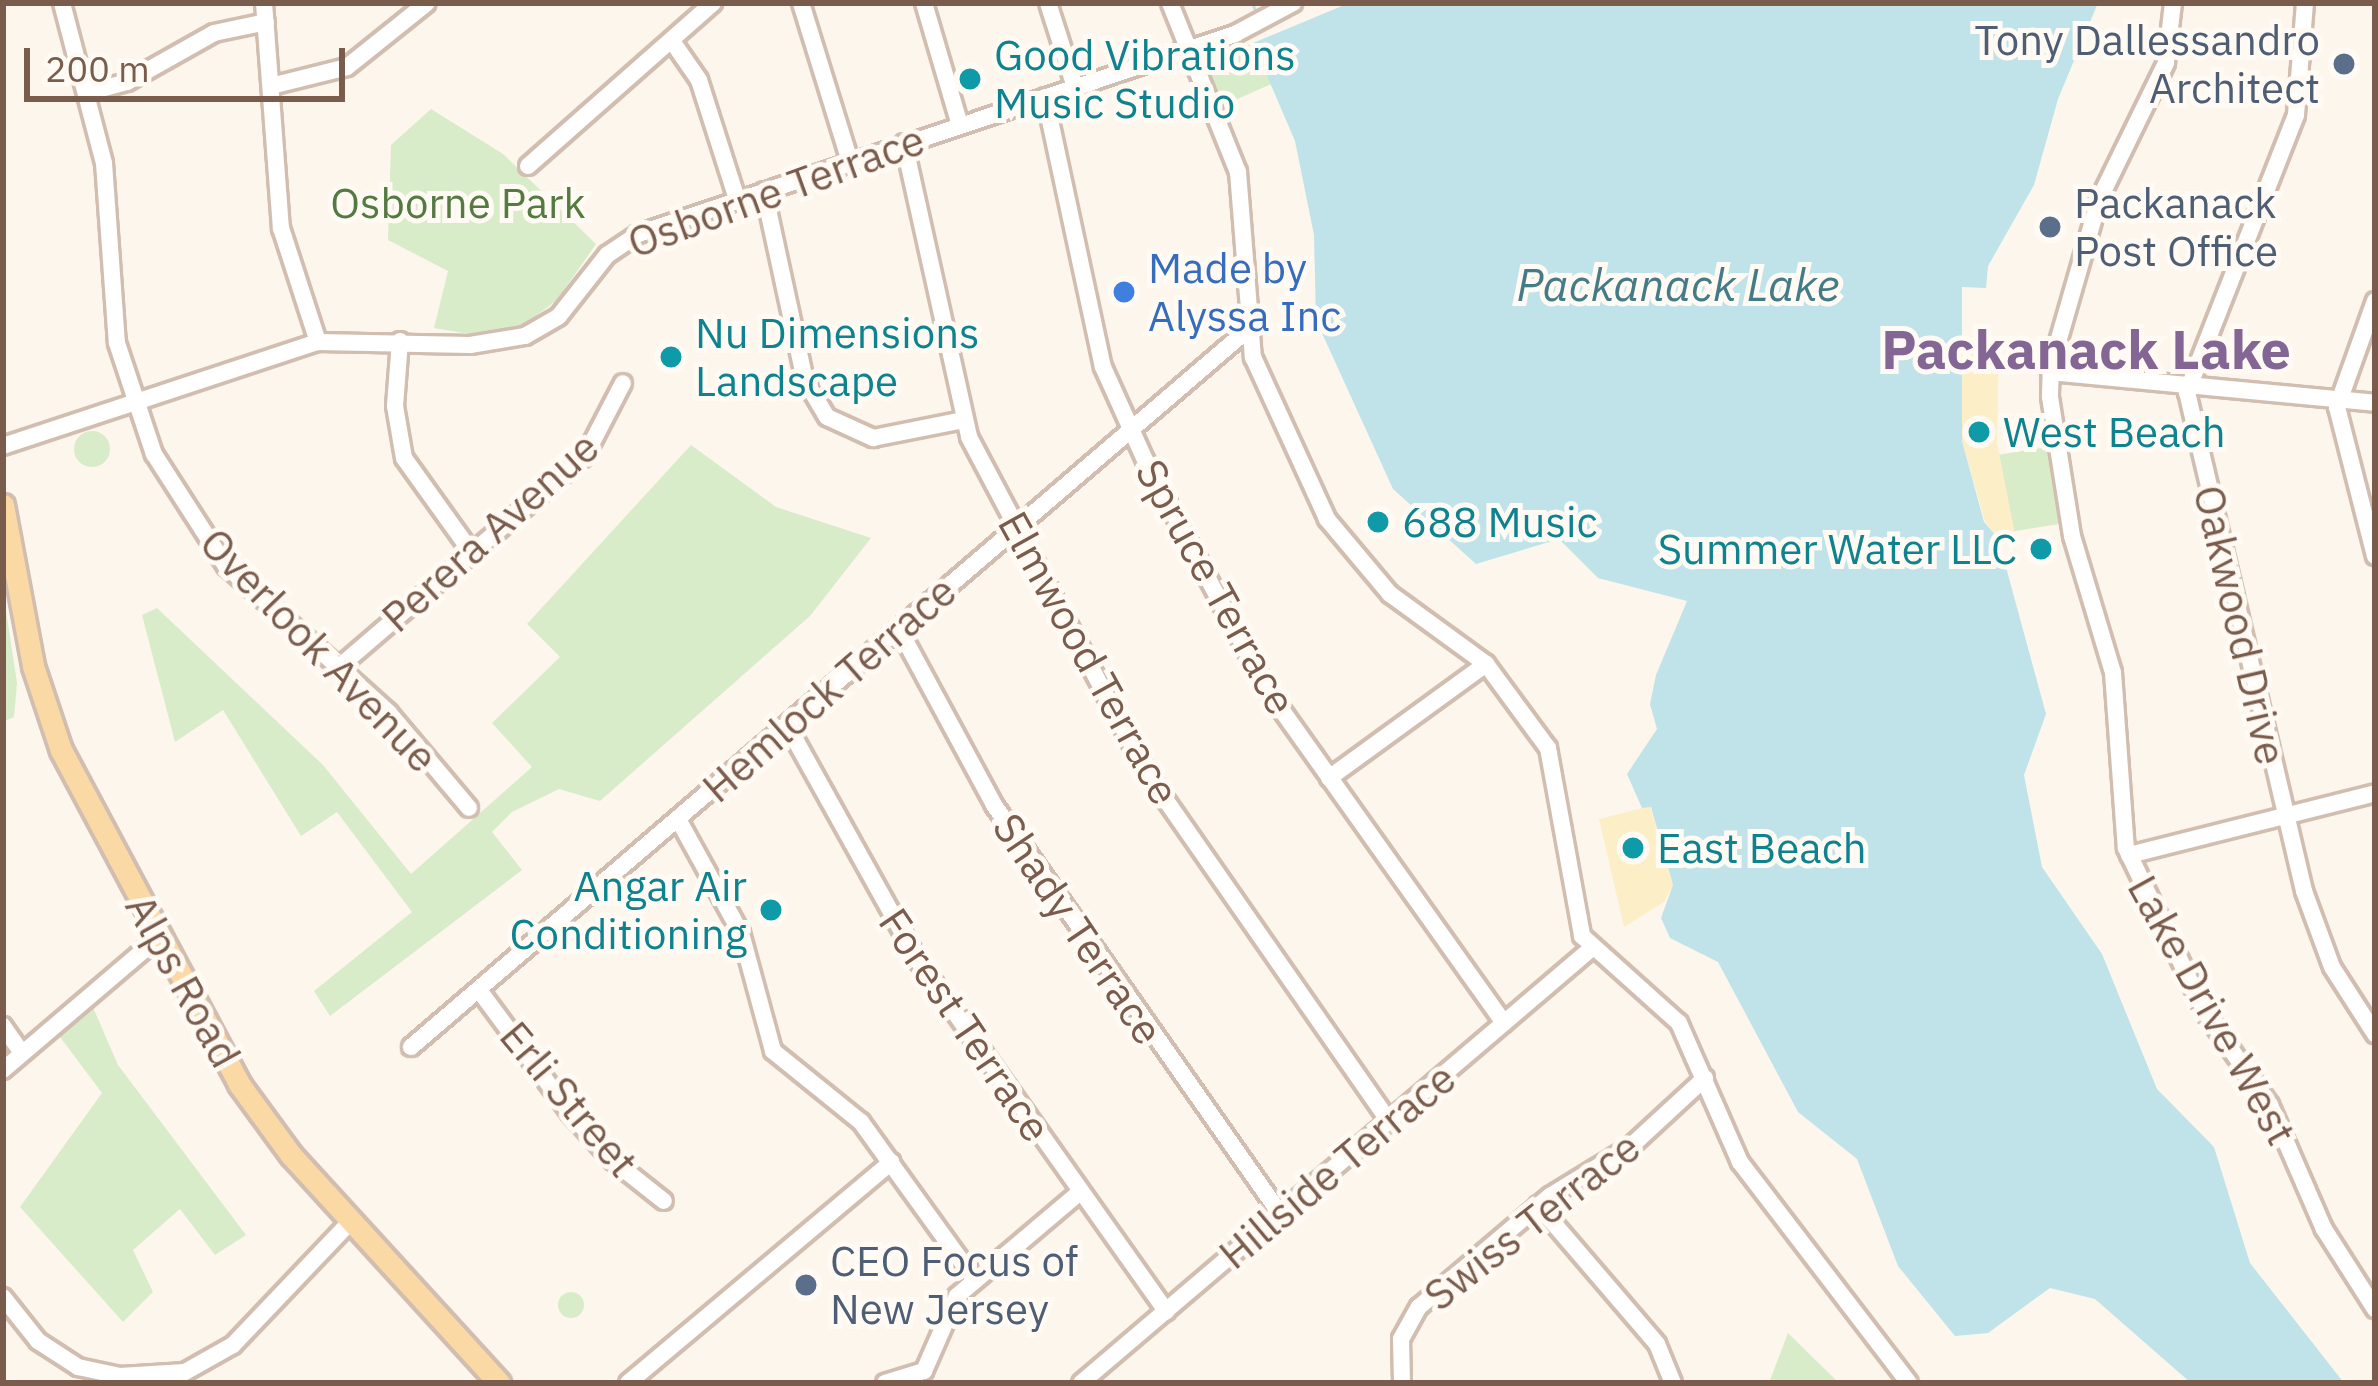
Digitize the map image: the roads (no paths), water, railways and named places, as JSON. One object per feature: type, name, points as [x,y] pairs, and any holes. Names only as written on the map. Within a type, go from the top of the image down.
[{"type":"main road","name":"Alps Road","points":[[3,505],[50,723],[253,1108],[499,1383]]},
{"type":"street","name":"Overlook Avenue","points":[[62,3],[107,188],[111,308],[133,401],[164,474],[204,538],[275,616],[339,667],[469,808]]},
{"type":"street","points":[[271,86],[347,67],[427,3]]},
{"type":"street","points":[[528,166],[713,3]]},
{"type":"street","points":[[801,3],[850,161]]},
{"type":"street","points":[[924,3],[960,124]]},
{"type":"street","points":[[1048,3],[1075,87]]},
{"type":"street","points":[[1170,3],[1184,51],[1238,172],[1246,331],[1260,377],[1337,534],[1390,594],[1486,664],[1555,761],[1574,915],[1592,948],[1679,1023],[1757,1188],[1909,1383]]},
{"type":"street","name":"Lake Drive West","points":[[2174,3],[2165,63],[2099,200],[2050,372],[2072,536],[2114,673],[2128,855],[2206,1014],[2270,1105],[2324,1229],[2375,1309]]},
{"type":"street","points":[[2187,385],[2296,116],[2305,3]]},
{"type":"street","name":"Osborne Terrace","points":[[3,446],[317,342],[487,345],[525,336],[568,307],[622,242],[1234,34],[1289,6]]},
{"type":"street","points":[[86,93],[127,82],[214,33],[265,12],[281,228],[317,342]]},
{"type":"street","points":[[672,41],[699,80],[737,200]]},
{"type":"street","name":"Spruce Terrace","points":[[1045,97],[1103,367],[1131,431],[1257,673],[1504,1023]]},
{"type":"street","name":"Elmwood Terrace","points":[[904,143],[964,420],[1016,528],[1147,773],[1389,1121]]},
{"type":"street","points":[[764,190],[805,380],[826,417],[872,438],[964,420]]},
{"type":"street","points":[[2375,301],[2337,400],[2375,556]]},
{"type":"street","name":"Hemlock Terrace","points":[[411,1047],[1246,331]]},
{"type":"street","points":[[400,341],[395,406],[404,458],[472,553]]},
{"type":"street","points":[[2050,372],[2375,404]]},
{"type":"street","name":"Perera Avenue","points":[[339,667],[585,456],[623,383]]},
{"type":"street","name":"Oakwood Drive","points":[[2187,385],[2284,815],[2332,967],[2375,1034]]},
{"type":"street","name":"Shady Terrace","points":[[898,629],[994,805],[1280,1214]]},
{"type":"street","points":[[1329,778],[1486,664]]},
{"type":"street","name":"Forest Terrace","points":[[787,725],[884,908],[1166,1311]]},
{"type":"street","points":[[2128,855],[2375,793]]},
{"type":"street","points":[[678,819],[741,933],[773,1051],[861,1122],[975,1280]]},
{"type":"street","points":[[3,1070],[159,937]]},
{"type":"street","name":"Hillside Terrace","points":[[1081,1383],[1592,948]]},
{"type":"street","name":"Erli Street","points":[[479,990],[584,1129],[664,1201]]},
{"type":"street","points":[[3,1026],[22,1054]]},
{"type":"street","name":"Swiss Terrace","points":[[1402,1383],[1401,1339],[1413,1313],[1538,1205],[1630,1148],[1705,1078]]},
{"type":"street","points":[[628,1383],[890,1162]]},
{"type":"street","points":[[885,1383],[931,1364],[950,1306],[1080,1192]]},
{"type":"street","points":[[1538,1205],[1657,1344],[1672,1383]]},
{"type":"street","points":[[196,1383],[351,1221]]},
{"type":"street","points":[[3,1297],[48,1349],[104,1373],[185,1372],[228,1349]]},
{"type":"water","name":"Packanack Lake","points":[[1349,3],[2098,3],[2058,99],[2034,185],[1988,266],[1986,288],[1962,287],[1962,441],[1984,522],[1998,538],[2046,714],[2024,775],[2042,867],[2102,954],[2157,1089],[2214,1147],[2250,1263],[2344,1383],[2191,1383],[2095,1299],[2050,1288],[1988,1333],[1955,1336],[1898,1266],[1857,1159],[1798,1112],[1718,962],[1670,938],[1661,918],[1673,885],[1651,807],[1642,808],[1627,774],[1657,729],[1650,704],[1656,675],[1687,601],[1598,578],[1559,539],[1476,564],[1393,489],[1316,320],[1314,235],[1295,141],[1253,43]]},
{"type":"waterway","points":[[1252,3],[1258,17]]},
{"type":"place","name":"Tony Dallessandro Architect","points":[[2344,64]]},
{"type":"place","name":"Good Vibrations Music Studio","points":[[970,79]]},
{"type":"place","name":"Packanack Post Office","points":[[2050,227]]},
{"type":"place","name":"Made by Alyssa Inc","points":[[1124,292]]},
{"type":"place","name":"Nu Dimensions Landscape","points":[[671,357]]},
{"type":"place","name":"West Beach","points":[[1979,432]]},
{"type":"place","name":"688 Music","points":[[1378,522]]},
{"type":"place","name":"Summer Water LLC","points":[[2041,549]]},
{"type":"place","name":"East Beach","points":[[1633,848]]},
{"type":"place","name":"Angar Air Conditioning","points":[[771,910]]},
{"type":"place","name":"CEO Focus of New Jersey","points":[[806,1285]]},
{"type":"district","name":"Packanack Lake","points":[[2086,349]]},
{"type":"park label","name":"Osborne Park","points":[[458,203]]}]
